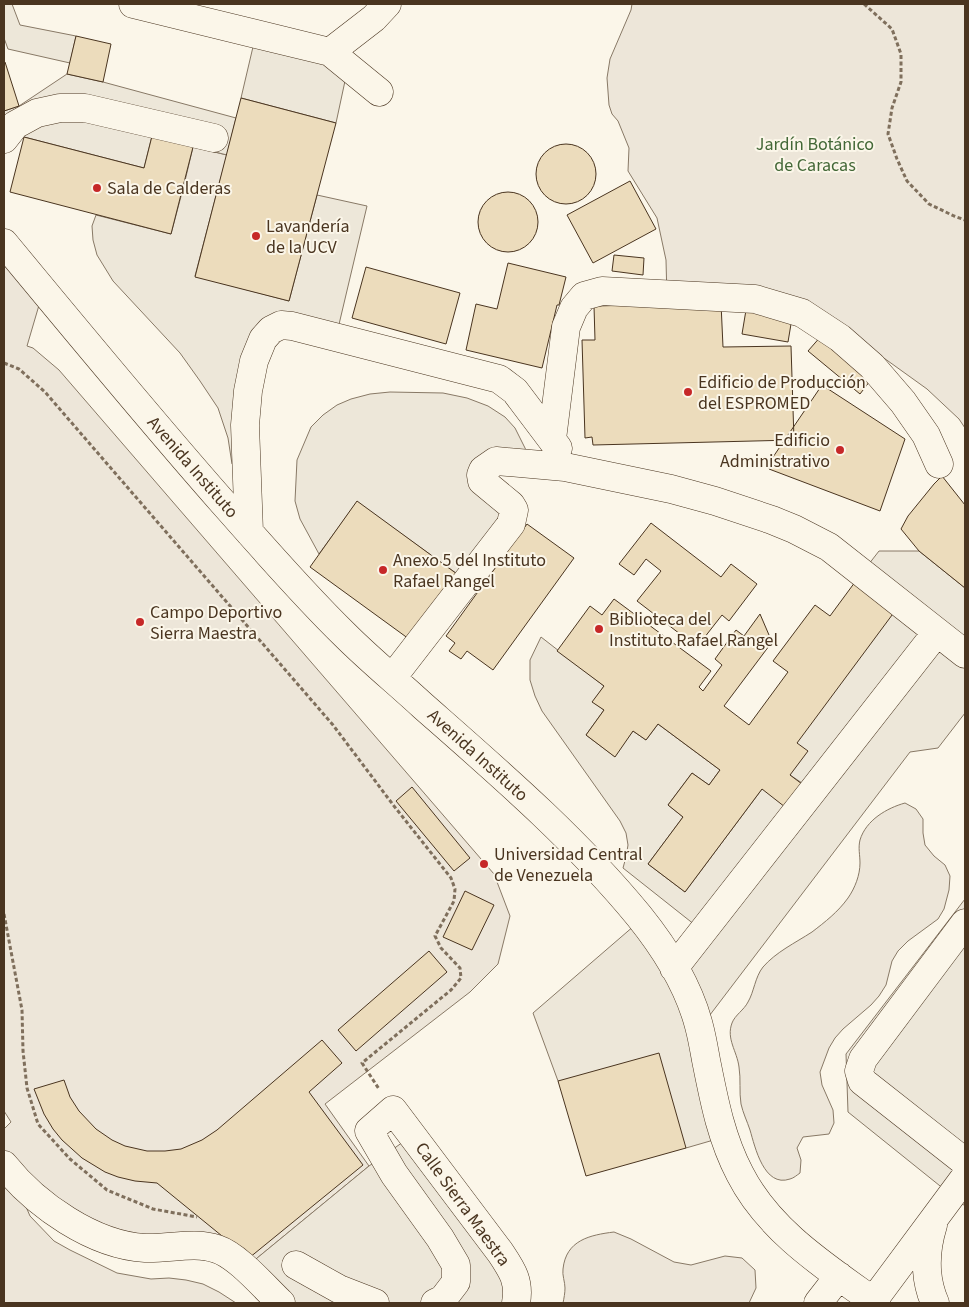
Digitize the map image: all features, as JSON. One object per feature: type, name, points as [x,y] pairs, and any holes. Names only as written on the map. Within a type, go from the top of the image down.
[{"type":"lane","points":[[133,4],[330,52],[379,92]]},
{"type":"lane","points":[[330,52],[374,18],[386,4]]},
{"type":"lane","points":[[4,139],[14,125],[37,113],[60,108],[85,108],[214,138]]},
{"type":"lane","name":"Avenida Instituto","points":[[4,243],[198,474],[287,576],[340,631],[518,791],[578,848],[608,879],[642,919],[669,958],[689,998],[699,1025],[722,1133],[741,1176],[762,1209],[779,1228],[874,1302]]},
{"type":"lane","points":[[552,439],[566,327],[574,308],[584,296],[602,291],[755,299],[802,313],[840,338],[872,366],[903,402],[926,435],[939,464]]},
{"type":"lane","points":[[249,532],[245,425],[248,390],[254,361],[263,339],[271,330],[281,325],[292,326],[499,379],[515,391],[574,469]]},
{"type":"lane","points":[[392,678],[511,524],[514,510],[511,505],[482,481],[481,475],[483,470],[496,461],[565,466],[606,474],[715,501],[794,529],[829,547],[965,654]]},
{"type":"lane","points":[[674,968],[937,632]]},
{"type":"lane","points":[[965,923],[863,1058],[859,1071],[862,1081],[965,1162]]},
{"type":"lane","points":[[393,1110],[368,1131],[394,1174],[440,1238],[456,1265],[456,1282],[443,1299],[435,1303]]},
{"type":"lane","name":"Calle Sierra Maestra","points":[[393,1110],[508,1264],[516,1280],[518,1294],[516,1303]]},
{"type":"lane","points":[[4,1166],[45,1206],[78,1227],[115,1243],[145,1248],[200,1245],[219,1249],[233,1257],[280,1303]]},
{"type":"lane","points":[[874,1302],[965,1177]]},
{"type":"lane","points":[[935,1303],[928,1282],[927,1251],[934,1224],[943,1206]]},
{"type":"lane","points":[[296,1265],[339,1289],[375,1303]]},
{"type":"lane","points":[[818,1303],[839,1276]]},
{"type":"path","points":[[864,4],[892,29],[901,54],[901,82],[892,108],[888,134],[904,174],[908,182],[929,204],[965,220]]},
{"type":"path","points":[[4,363],[20,369],[45,392],[333,725],[451,878],[455,889],[454,901],[435,936],[441,948],[460,968],[461,978],[451,990],[362,1063],[393,1110]]},
{"type":"path","points":[[4,914],[22,1010],[23,1051],[27,1088],[38,1124],[70,1159],[107,1190],[153,1209],[199,1217]]},
{"type":"green space","name":"Jardín Botánico de Caracas","points":[[632,4],[965,4],[965,428],[959,419],[927,389],[838,325],[667,299],[666,260],[657,218],[628,171],[629,148],[609,105],[607,78],[610,59]]},
{"type":"green space","points":[[193,147],[227,155],[217,192],[184,185]]},
{"type":"green space","name":"Campo Deportivo Sierra Maestra","points":[[4,253],[47,278],[27,346],[33,348],[59,370],[494,874],[510,916],[498,964],[470,992],[325,1104],[369,1166],[245,1268],[145,1248],[14,1179],[30,1216],[54,1241],[70,1250],[117,1273],[151,1279],[169,1278],[186,1280],[203,1284],[236,1303],[4,1303],[4,1129],[11,1122],[4,1111]]},
{"type":"green space","points":[[905,803],[916,809],[923,819],[925,845],[945,865],[950,876],[949,890],[944,909],[938,919],[908,941],[898,951],[892,961],[886,985],[879,996],[843,1029],[829,1048],[820,1072],[822,1085],[833,1110],[834,1123],[829,1134],[803,1137],[797,1148],[801,1160],[800,1173],[791,1179],[781,1180],[773,1178],[767,1172],[758,1155],[741,1104],[739,1067],[730,1034],[732,1023],[748,1002],[763,967],[780,952],[822,924],[848,898],[858,877],[860,868],[859,843],[867,826],[884,812]]},
{"type":"green space","points":[[614,1232],[674,1262],[691,1265],[725,1256],[742,1258],[755,1270],[756,1288],[749,1303],[563,1303],[565,1288],[563,1269],[569,1251],[574,1245],[588,1237]]},
{"type":"shaded area","points":[[4,4],[12,4],[20,25],[76,36],[70,63],[8,49],[4,38]]},
{"type":"shaded area","points":[[256,34],[348,67],[336,123],[241,98]]},
{"type":"shaded area","points":[[67,74],[236,118],[227,155],[152,136],[144,168],[24,137],[4,136],[4,111],[19,106]]},
{"type":"shaded area","points":[[184,185],[217,192],[195,276],[289,301],[317,195],[367,206],[336,337],[271,330],[246,464],[232,464],[228,438],[218,408],[180,353],[113,281],[97,255],[93,240],[92,226],[96,215],[171,234]]},
{"type":"shaded area","points":[[390,392],[443,393],[467,398],[488,406],[505,417],[515,428],[526,450],[488,465],[511,505],[467,581],[357,502],[319,554],[300,519],[295,501],[297,460],[311,427],[337,405],[370,394]]},
{"type":"shaded area","points":[[879,551],[919,551],[965,588],[965,713],[938,748],[910,752],[700,1028],[724,1137],[686,1148],[558,1081],[533,1013],[642,919],[669,958],[695,925],[623,868],[628,845],[626,833],[620,821],[542,711],[530,680],[530,660],[541,637],[604,686],[593,702],[604,710],[586,735],[614,756],[633,731],[646,740],[658,724],[720,770],[709,785],[692,773],[668,805],[683,817],[648,864],[685,892],[762,789],[802,783],[790,775],[797,743],[858,578]]},
{"type":"shaded area","points":[[965,899],[965,1206],[848,1112],[846,1054]]},
{"type":"shaded area","points":[[413,1135],[516,1303],[281,1303],[245,1268],[369,1166]]},
{"type":"building","points":[[76,36],[111,44],[103,82],[67,74]]},
{"type":"building","points":[[4,62],[19,106],[4,111]]},
{"type":"building","name":"Lavandería de la UCV","points":[[241,98],[336,123],[289,301],[195,277]]},
{"type":"building","name":"Sala de Calderas","points":[[152,136],[193,147],[171,234],[10,192],[24,137],[144,168]]},
{"type":"building","points":[[560,144],[572,144],[583,149],[591,157],[596,168],[594,186],[583,199],[572,204],[560,204],[549,199],[541,191],[536,180],[536,168],[541,157],[549,149]]},
{"type":"building","points":[[630,181],[656,229],[593,263],[567,215]]},
{"type":"building","points":[[502,192],[514,192],[525,197],[533,205],[538,216],[536,234],[525,247],[514,252],[502,252],[491,247],[483,239],[478,228],[478,216],[483,205],[491,197]]},
{"type":"building","points":[[614,255],[644,258],[643,275],[612,271]]},
{"type":"building","points":[[508,263],[566,277],[559,305],[557,305],[542,368],[466,350],[476,304],[497,309]]},
{"type":"building","points":[[366,267],[460,293],[446,344],[352,318]]},
{"type":"building","name":"Edificio de Producción del ESPROMED","points":[[721,303],[723,347],[791,346],[794,440],[593,445],[592,437],[585,438],[582,340],[595,340],[594,306]]},
{"type":"building","points":[[746,310],[792,318],[788,342],[742,334]]},
{"type":"building","points":[[822,335],[873,377],[860,394],[808,351]]},
{"type":"building","name":"Edificio Administrativo","points":[[822,385],[905,439],[880,511],[769,469],[771,460]]},
{"type":"building","points":[[942,476],[965,505],[965,588],[919,551],[901,529],[908,516]]},
{"type":"building","name":"Anexo 5 del Instituto Rafael Rangel","points":[[357,501],[457,574],[409,639],[310,567]]},
{"type":"building","points":[[651,523],[721,577],[731,564],[757,584],[729,621],[722,615],[697,647],[637,601],[661,571],[646,559],[634,575],[619,564]]},
{"type":"building","points":[[527,524],[574,558],[493,670],[467,651],[461,659],[449,651],[455,643],[446,636]]},
{"type":"building","points":[[858,578],[898,607],[797,743],[808,751],[790,775],[802,784],[785,807],[762,789],[685,892],[648,864],[683,817],[668,805],[692,773],[709,785],[720,770],[658,724],[646,740],[633,731],[615,757],[586,735],[604,710],[592,702],[604,686],[557,651],[590,606],[602,615],[614,599],[711,671],[699,687],[703,691],[722,665],[715,659],[736,630],[744,636],[760,614],[772,642],[724,706],[749,725],[788,672],[773,661],[815,605],[830,616]]},
{"type":"building","points":[[412,787],[470,858],[454,871],[396,801]]},
{"type":"building","points":[[465,891],[494,905],[472,950],[443,937]]},
{"type":"building","points":[[429,951],[447,972],[356,1051],[338,1030]]},
{"type":"building","points":[[322,1040],[342,1063],[309,1092],[363,1165],[249,1258],[157,1183],[118,1177],[105,1172],[82,1158],[53,1129],[44,1114],[34,1089],[64,1080],[70,1097],[79,1111],[96,1129],[112,1140],[125,1146],[147,1151],[181,1149],[202,1140],[217,1130]]},
{"type":"building","points":[[659,1053],[686,1148],[586,1176],[558,1081]]},
{"type":"place","name":"Sala de Calderas","points":[[97,188]]},
{"type":"place","name":"Lavandería de la UCV","points":[[256,236]]},
{"type":"place","name":"Edificio de Producción del ESPROMED","points":[[688,392]]},
{"type":"place","name":"Edificio Administrativo","points":[[840,450]]},
{"type":"place","name":"Anexo 5 del Instituto Rafael Rangel","points":[[383,570]]},
{"type":"place","name":"Campo Deportivo Sierra Maestra","points":[[140,622]]},
{"type":"place","name":"Biblioteca del Instituto Rafael Rangel","points":[[599,629]]},
{"type":"place","name":"Universidad Central de Venezuela","points":[[484,864]]}]
